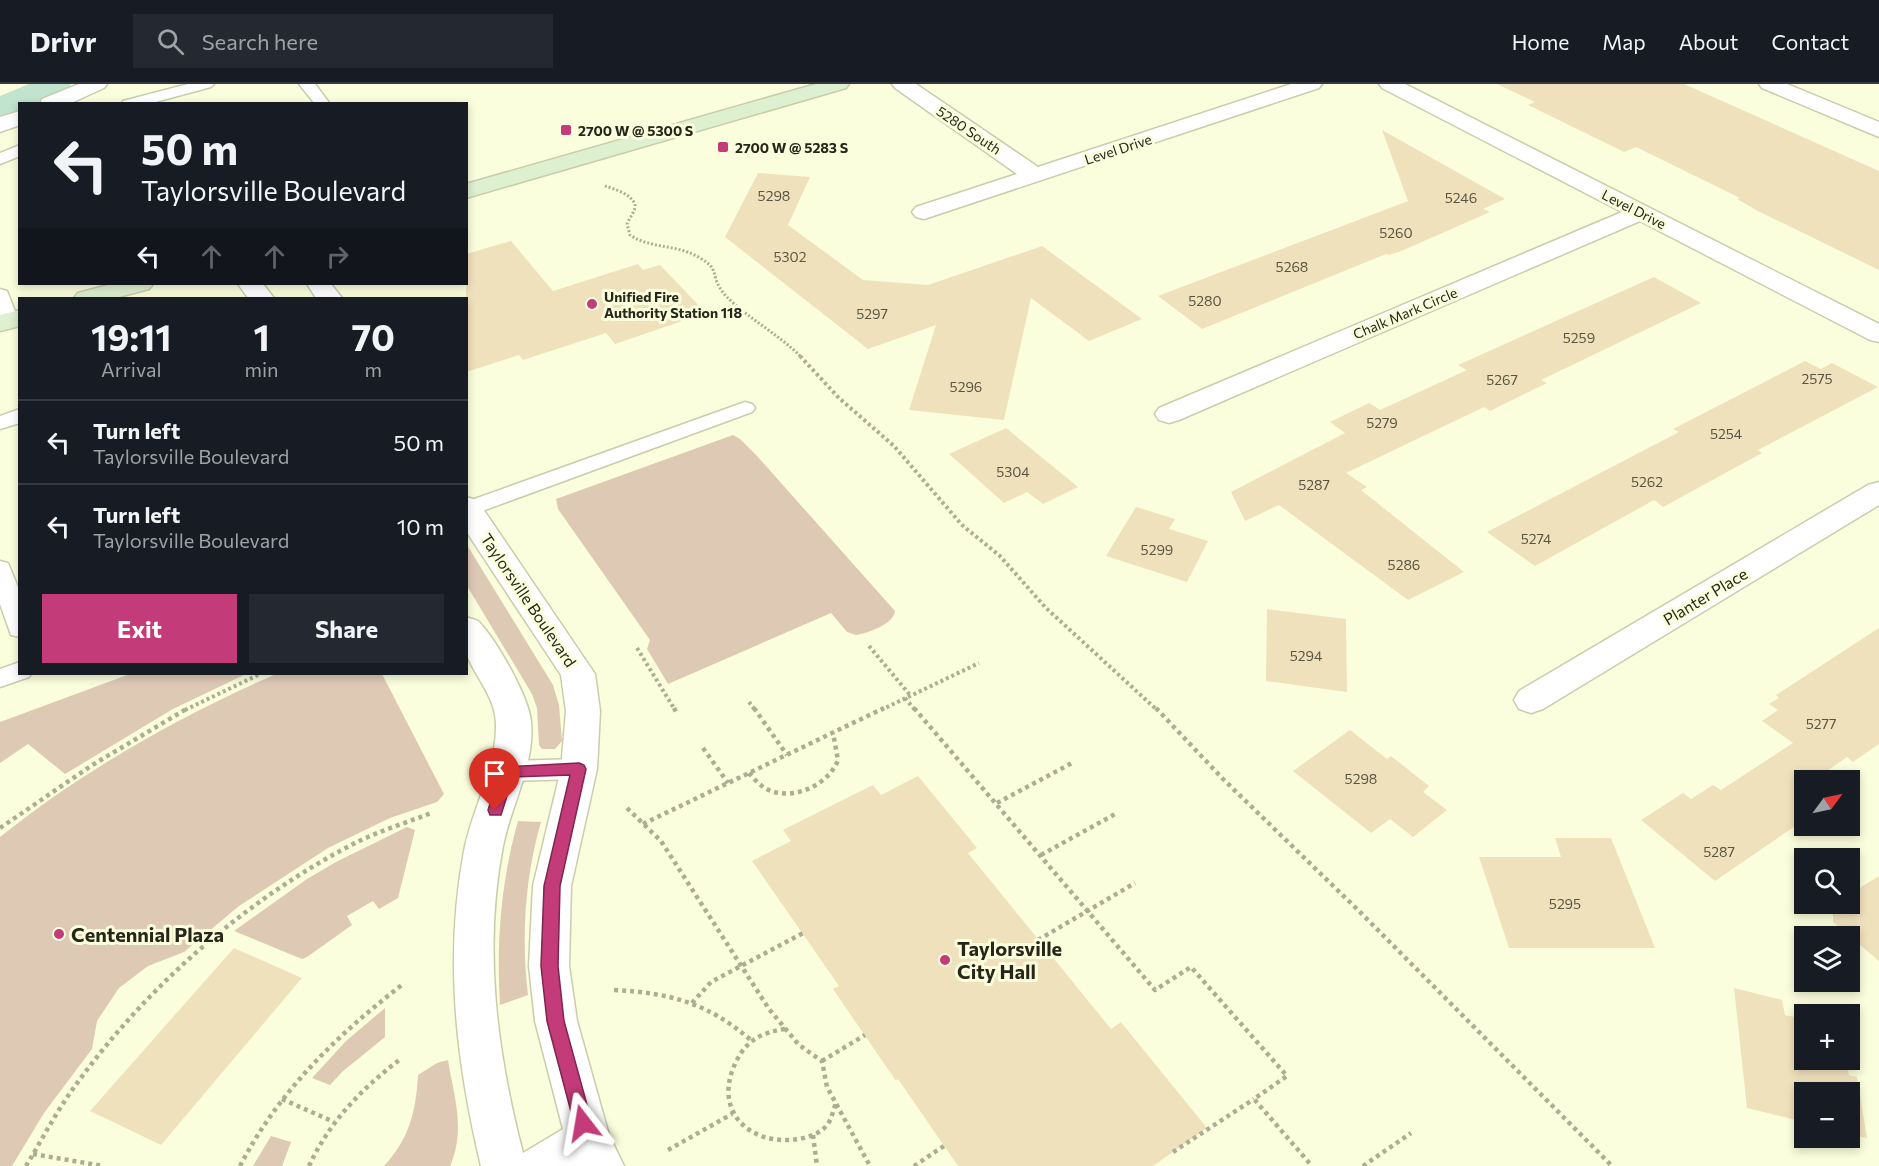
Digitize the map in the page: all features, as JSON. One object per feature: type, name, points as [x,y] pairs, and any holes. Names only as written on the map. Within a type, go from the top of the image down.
[{"type":"main road","points":[[468,190],[839,84]]},
{"type":"main road","points":[[91,297],[136,285]]},
{"type":"street","points":[[55,102],[97,84]]},
{"type":"street","name":"5280 South","points":[[902,84],[1036,176]]},
{"type":"street","name":"Level Drive","points":[[924,212],[1312,84]]},
{"type":"street","name":"Level Drive","points":[[1389,84],[1879,334]]},
{"type":"street","points":[[1768,84],[1879,130]]},
{"type":"street","points":[[0,125],[18,118]]},
{"type":"street","name":"Chalk Mark Circle","points":[[1169,414],[1642,213]]},
{"type":"street","name":"Planter Place","points":[[1531,700],[1879,492]]},
{"type":"street","name":"Taylorsville Boulevard","points":[[468,510],[578,674],[583,711],[579,769],[552,886],[549,966],[556,1021],[594,1153]]},
{"type":"street","points":[[468,631],[506,696],[514,724],[508,771],[485,844],[476,893],[472,961],[476,1026],[492,1121],[504,1166]]},
{"type":"street","points":[[540,1166],[594,1153]]},
{"type":"lane","points":[[136,102],[206,84]]},
{"type":"lane","points":[[307,84],[321,102]]},
{"type":"lane","points":[[0,159],[18,151]]},
{"type":"lane","points":[[0,295],[10,321]]},
{"type":"lane","points":[[0,406],[18,413]]},
{"type":"lane","points":[[468,509],[745,408]]},
{"type":"lane","points":[[0,423],[18,415]]},
{"type":"lane","points":[[0,569],[18,623]]},
{"type":"lane","points":[[0,678],[18,672]]},
{"type":"lane","points":[[508,771],[579,769]]},
{"type":"path","points":[[605,186],[622,192],[634,203],[635,207],[627,224],[630,235],[639,241],[672,246],[691,253],[715,270],[719,287],[731,301],[788,343],[834,394],[894,446],[962,525],[1000,556],[1046,608],[1149,701],[1223,780],[1357,909],[1612,1166]]},
{"type":"path","points":[[869,646],[908,697],[1155,990],[1191,967],[1287,1076],[1173,1152]]},
{"type":"path","points":[[637,648],[671,700],[676,712]]},
{"type":"path","points":[[643,824],[979,663]]},
{"type":"path","points":[[0,828],[124,743],[187,708],[259,675]]},
{"type":"path","points":[[749,702],[787,755]]},
{"type":"path","points":[[749,774],[763,788],[776,792],[791,792],[818,784],[836,767],[838,758],[833,733]]},
{"type":"path","points":[[703,748],[728,783]]},
{"type":"path","points":[[997,803],[1072,763]]},
{"type":"path","points":[[627,808],[662,841],[769,1009],[799,1045],[822,1061],[826,1088],[870,1166]]},
{"type":"path","points":[[26,1166],[74,1086],[145,1001],[211,938],[282,885],[357,842],[431,813]]},
{"type":"path","points":[[1041,855],[1117,813]]},
{"type":"path","points":[[1038,940],[1135,882]]},
{"type":"path","points":[[692,1003],[711,982],[803,933]]},
{"type":"path","points":[[240,1166],[282,1099],[315,1059],[358,1018],[403,984]]},
{"type":"path","points":[[614,990],[654,991],[709,1009],[736,1026],[752,1041]]},
{"type":"path","points":[[785,1029],[765,1031],[744,1047],[730,1069],[727,1092],[732,1114],[752,1134],[772,1141],[792,1141],[813,1135],[827,1124],[836,1103]]},
{"type":"path","points":[[822,1061],[865,1035]]},
{"type":"path","points":[[309,1166],[316,1150],[353,1097],[402,1058]]},
{"type":"path","points":[[282,1099],[334,1122]]},
{"type":"path","points":[[1254,1099],[1312,1166]]},
{"type":"path","points":[[668,1150],[732,1114]]},
{"type":"path","points":[[1362,1166],[1410,1133]]},
{"type":"path","points":[[813,1135],[817,1166]]},
{"type":"path","points":[[914,1166],[944,1146]]},
{"type":"path","points":[[33,1154],[103,1166]]},
{"type":"shaded area","points":[[733,435],[757,456],[895,611],[894,616],[873,630],[856,635],[847,632],[831,613],[668,684],[647,649],[650,640],[558,509],[556,499]]},
{"type":"shaded area","points":[[468,547],[553,685],[559,705],[562,741],[555,749],[542,749],[539,745],[537,708],[532,694],[468,588]]},
{"type":"shaded area","points":[[127,675],[244,675],[173,709],[65,774],[28,744],[0,763],[0,722]]},
{"type":"shaded area","points":[[274,675],[383,675],[444,794],[437,802],[390,818],[328,848],[239,906],[184,952],[148,966],[119,988],[97,1021],[92,1049],[44,1113],[12,1166],[0,1166],[0,837],[98,767],[203,708]]},
{"type":"shaded area","points":[[518,821],[541,822],[531,864],[526,908],[525,952],[528,995],[500,1005],[501,912],[507,866]]},
{"type":"shaded area","points":[[407,827],[415,830],[398,898],[379,909],[373,901],[347,916],[352,925],[307,957],[302,959],[234,931],[307,879]]},
{"type":"shaded area","points":[[385,1008],[385,1037],[342,1072],[330,1085],[312,1078],[346,1041]]},
{"type":"shaded area","points":[[448,1060],[458,1126],[455,1152],[450,1166],[384,1166],[400,1146],[410,1124],[418,1075],[437,1063]]},
{"type":"shaded area","points":[[271,1136],[291,1142],[282,1166],[253,1166]]},
{"type":"building","points":[[1497,84],[1684,84],[1879,171],[1879,270],[1756,210],[1737,199],[1740,198],[1636,147],[1624,152],[1528,105],[1535,102]]},
{"type":"building","points":[[1382,130],[1505,199],[1483,209],[1490,212],[1399,252],[1386,254],[1202,329],[1158,296],[1408,201]]},
{"type":"building","points":[[758,173],[810,177],[788,225],[863,280],[928,285],[1042,246],[1142,319],[1089,341],[1031,298],[1004,420],[909,410],[936,325],[868,349],[725,237]]},
{"type":"building","name":"Unified Fire Authority Station 118","points":[[511,241],[553,291],[638,264],[643,270],[660,265],[706,313],[615,344],[606,333],[523,360],[519,355],[468,371],[466,285],[468,285],[468,253]]},
{"type":"building","points":[[1654,277],[1701,303],[1541,380],[1547,383],[1490,411],[1484,407],[1346,473],[1367,487],[1361,490],[1464,572],[1408,600],[1279,505],[1245,521],[1231,492],[1345,433],[1330,422],[1369,403],[1380,410],[1467,370],[1458,365]]},
{"type":"building","points":[[1805,361],[1821,369],[1832,363],[1878,387],[1758,450],[1762,453],[1663,507],[1654,500],[1535,566],[1487,532],[1679,432],[1673,429]]},
{"type":"building","points":[[1006,428],[1078,487],[1043,504],[1027,492],[1004,503],[949,454]]},
{"type":"building","points":[[1136,507],[1175,519],[1169,529],[1208,541],[1187,582],[1106,556]]},
{"type":"building","points":[[1267,609],[1346,619],[1347,692],[1266,681]]},
{"type":"building","points":[[1879,628],[1879,744],[1853,762],[1847,757],[1828,770],[1794,770],[1794,827],[1715,881],[1641,820],[1683,793],[1691,799],[1713,785],[1721,790],[1793,743],[1762,721],[1778,710],[1769,704],[1779,698],[1776,695]]},
{"type":"building","points":[[1350,730],[1387,759],[1391,756],[1429,786],[1423,792],[1447,810],[1413,837],[1390,819],[1371,833],[1293,771]]},
{"type":"building","name":"Taylorsville City Hall","points":[[918,776],[977,848],[968,853],[1111,1029],[1121,1022],[1207,1128],[1153,1166],[958,1166],[833,989],[839,986],[752,861],[791,841],[783,830],[873,785],[881,795]]},
{"type":"building","points":[[1555,838],[1611,838],[1655,948],[1509,948],[1479,857],[1561,857]]},
{"type":"building","points":[[1879,876],[1879,961],[1860,945],[1860,926],[1838,926],[1833,922],[1833,914],[1860,914],[1860,888]]},
{"type":"building","points":[[234,948],[302,978],[161,1145],[90,1111]]},
{"type":"building","points":[[1734,988],[1782,1000],[1785,1015],[1794,1017],[1794,1070],[1848,1070],[1849,1075],[1857,1077],[1858,1082],[1794,1082],[1794,1120],[1747,1108]]},
{"type":"building","points":[[1860,1095],[1867,1138],[1860,1136]]},
{"type":"waterway","points":[[0,108],[55,84]]},
{"type":"place","name":"2700 W @ 5300 S","points":[[566,130]]},
{"type":"place","name":"2700 W @ 5283 S","points":[[723,147]]},
{"type":"place","name":"Unified Fire Authority Station 118","points":[[592,304]]},
{"type":"place","name":"Centennial Plaza","points":[[59,934]]},
{"type":"place","name":"Taylorsville City Hall","points":[[945,960]]},
{"type":"route","points":[[495,810],[508,771],[579,769],[552,886],[549,966],[556,1021],[583,1123]]}]
